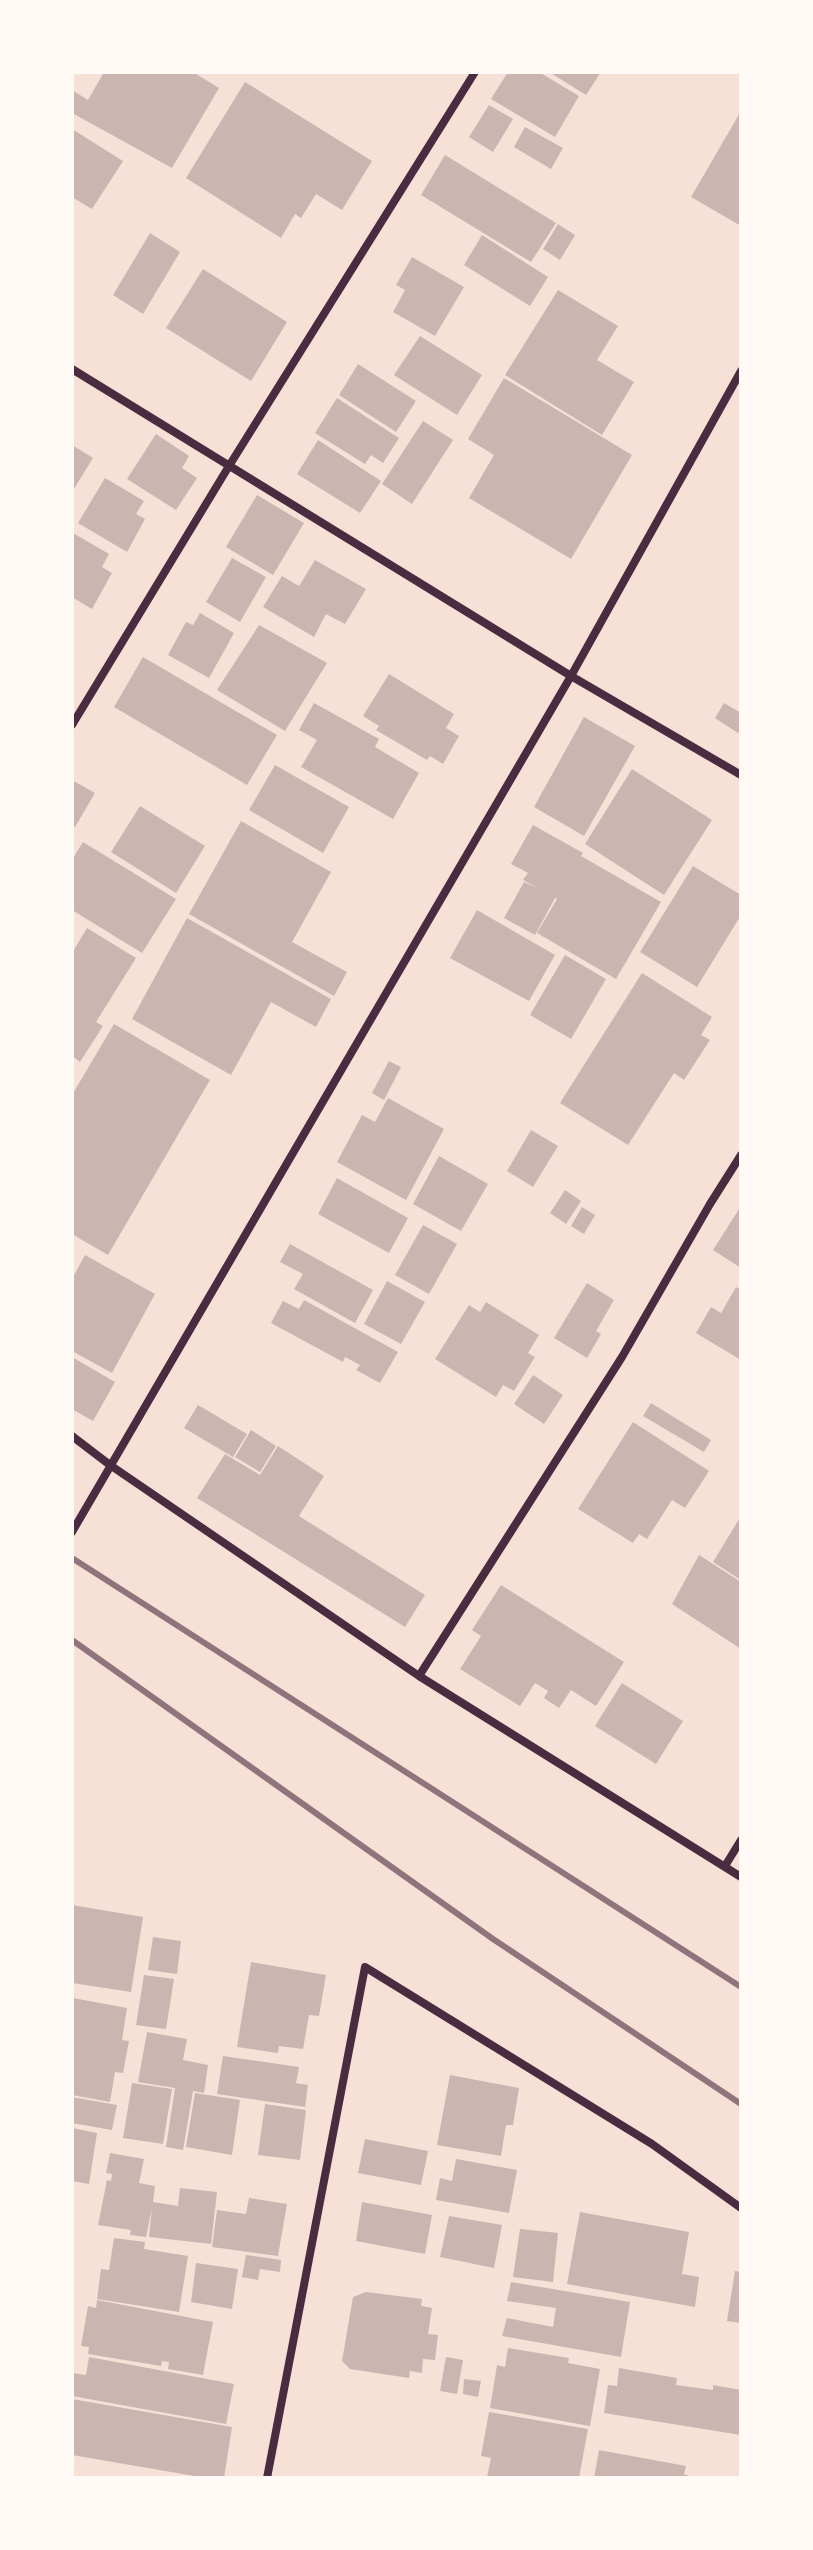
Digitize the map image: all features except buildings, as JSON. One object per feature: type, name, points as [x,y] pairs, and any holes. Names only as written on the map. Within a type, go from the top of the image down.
[{"type":"street","points":[[72,725],[229,466],[475,72]]},
{"type":"street","points":[[72,369],[571,676],[741,775]]},
{"type":"street","points":[[72,1532],[571,676],[741,371]]},
{"type":"street","points":[[419,1676],[622,1357],[741,1155]]},
{"type":"street","points":[[72,1436],[419,1676],[741,1877]]},
{"type":"street","points":[[725,1866],[741,1840]]},
{"type":"street","points":[[267,2478],[365,1967],[652,2144],[741,2208]]},
{"type":"railway","points":[[72,1558],[741,1987]]},
{"type":"railway","points":[[72,1640],[493,1939],[741,2104]]}]
